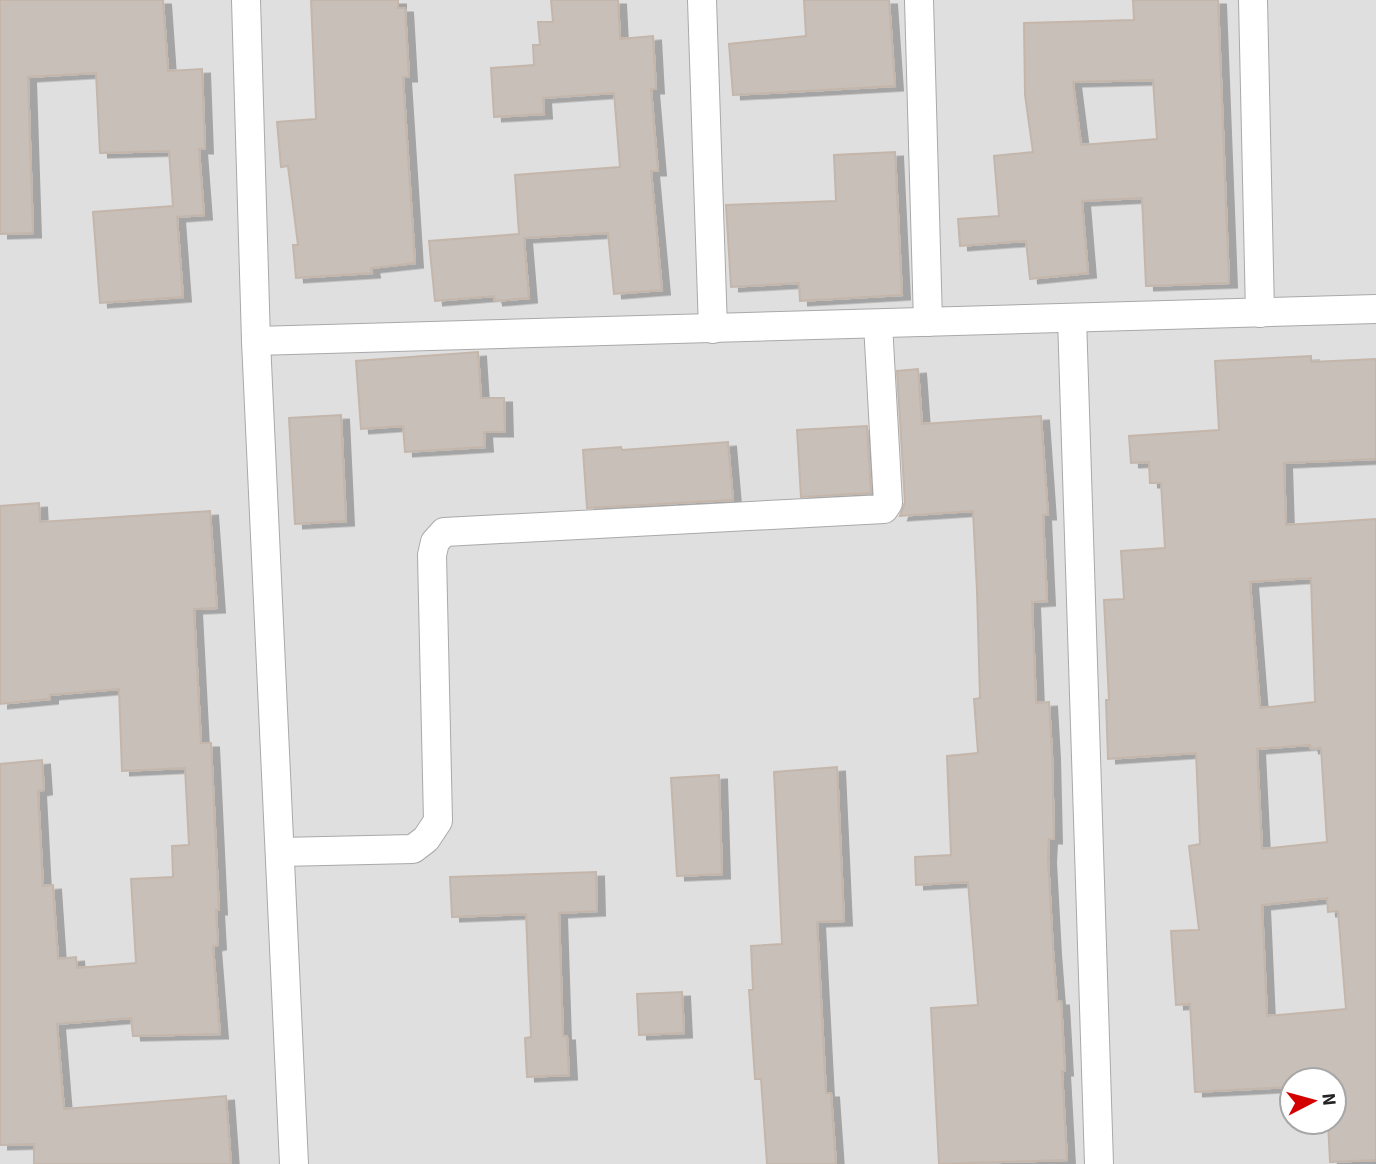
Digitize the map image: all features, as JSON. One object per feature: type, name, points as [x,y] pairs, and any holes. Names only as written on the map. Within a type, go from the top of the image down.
[{"type":"street","points":[[246,0],[256,341],[294,1164]]},
{"type":"street","points":[[702,0],[713,329]]},
{"type":"street","points":[[919,0],[928,323]]},
{"type":"street","points":[[1253,0],[1260,313]]},
{"type":"street","points":[[256,341],[1376,309]]},
{"type":"street","points":[[1072,318],[1099,1164]]},
{"type":"street","points":[[280,852],[413,849],[426,839],[438,821],[432,555],[435,542],[444,533],[884,509],[888,503],[878,324]]},
{"type":"shaded area","points":[[0,0],[1376,0],[1376,1164],[0,1164]]},
{"type":"building","points":[[0,0],[163,0],[168,71],[202,69],[205,149],[199,149],[204,215],[177,217],[183,297],[100,303],[93,212],[173,206],[169,151],[100,153],[96,73],[28,77],[33,233],[0,234]]},
{"type":"building","points":[[311,0],[398,0],[398,8],[405,8],[409,77],[403,77],[415,263],[371,268],[372,273],[296,278],[293,245],[298,245],[288,166],[281,167],[277,122],[316,119]]},
{"type":"building","points":[[551,0],[618,0],[620,39],[653,36],[656,89],[651,89],[658,171],[651,171],[662,290],[614,294],[608,233],[524,238],[529,298],[495,301],[494,296],[435,301],[429,241],[519,234],[515,175],[620,167],[614,93],[543,98],[544,114],[494,117],[491,68],[534,65],[533,45],[540,45],[538,22],[553,22]]},
{"type":"building","points":[[804,0],[889,0],[895,86],[733,95],[729,44],[806,36]]},
{"type":"building","points":[[1133,0],[1218,0],[1229,283],[1146,286],[1142,198],[1082,201],[1088,273],[1030,279],[1026,241],[960,246],[958,219],[999,216],[994,156],[1033,152],[1025,95],[1024,23],[1134,20]],"holes":[[[1153,80],[1157,139],[1081,145],[1073,82]]]},
{"type":"building","points":[[895,152],[902,295],[800,301],[799,283],[731,287],[726,205],[836,201],[834,155]]},
{"type":"building","points":[[478,352],[481,398],[504,398],[505,432],[484,432],[485,447],[405,452],[403,426],[361,429],[356,361]]},
{"type":"building","points":[[1311,356],[1311,362],[1376,359],[1376,459],[1284,463],[1286,525],[1376,519],[1376,1160],[1330,1162],[1329,1136],[1348,1136],[1348,1066],[1278,1066],[1278,1088],[1195,1092],[1190,1004],[1176,1005],[1171,931],[1199,930],[1189,846],[1200,844],[1196,753],[1108,759],[1106,700],[1109,700],[1104,600],[1124,599],[1121,551],[1165,548],[1161,483],[1150,483],[1149,462],[1131,463],[1129,436],[1219,430],[1215,361]],"holes":[[[1311,578],[1315,702],[1260,708],[1250,582]],[[1310,745],[1311,749],[1321,748],[1327,842],[1262,849],[1257,749]],[[1327,898],[1328,912],[1338,911],[1346,1009],[1267,1016],[1262,905]]]},
{"type":"building","points":[[918,369],[922,424],[1041,416],[1048,515],[1043,515],[1047,601],[1032,602],[1036,703],[1049,702],[1054,839],[1049,839],[1048,858],[1057,1001],[1061,1001],[1067,1160],[939,1164],[931,1008],[978,1005],[968,882],[916,885],[915,857],[951,855],[947,756],[978,753],[974,699],[980,698],[973,511],[900,516],[905,502],[897,371]]},
{"type":"building","points":[[341,415],[346,521],[295,524],[289,418]]},
{"type":"building","points":[[867,426],[871,493],[801,497],[797,430]]},
{"type":"building","points":[[728,442],[733,500],[587,508],[583,450],[621,447],[622,450]]},
{"type":"building","points":[[39,503],[40,522],[210,511],[217,608],[194,609],[201,743],[211,743],[219,910],[216,910],[218,945],[213,946],[220,1034],[133,1036],[131,1018],[57,1024],[64,1109],[226,1096],[231,1164],[34,1164],[34,1144],[0,1145],[0,764],[42,760],[44,790],[38,791],[43,886],[53,885],[58,959],[76,957],[77,968],[136,963],[131,879],[173,877],[172,846],[189,845],[185,768],[122,771],[119,689],[50,695],[50,699],[0,704],[0,506]]},
{"type":"building","points":[[837,767],[844,921],[817,922],[826,1093],[831,1093],[836,1164],[767,1164],[761,1079],[755,1079],[749,990],[753,990],[751,946],[782,944],[774,772]]},
{"type":"building","points":[[719,775],[722,874],[677,876],[671,778]]},
{"type":"building","points":[[596,872],[597,911],[559,913],[563,1036],[567,1036],[569,1075],[527,1077],[525,1038],[531,1037],[526,914],[452,917],[450,877]]},
{"type":"building","points":[[682,992],[684,1033],[639,1035],[637,994]]}]
